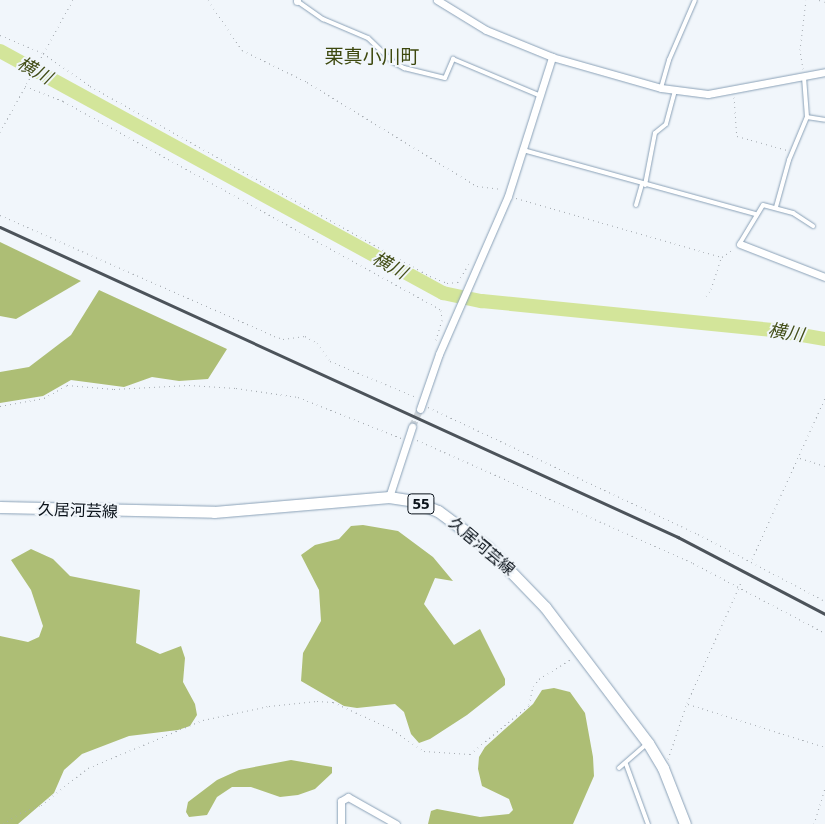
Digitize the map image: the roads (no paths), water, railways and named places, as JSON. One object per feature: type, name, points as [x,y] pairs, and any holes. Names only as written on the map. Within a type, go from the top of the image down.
[{"type":"main road","name":"久居河芸線","points":[[0,507],[214,512],[389,497],[414,501],[438,511],[488,548],[529,587],[648,744],[663,768],[685,824]]},
{"type":"street","points":[[437,0],[493,33],[552,57],[661,88],[698,94],[732,91],[825,72]]},
{"type":"street","points":[[421,404],[439,354],[509,193],[552,57]]},
{"type":"street","points":[[740,244],[825,277]]},
{"type":"street","points":[[389,497],[407,438],[412,428]]},
{"type":"street","points":[[341,824],[341,801],[348,797],[396,824]]},
{"type":"lane","points":[[297,0],[323,19],[368,38],[393,62],[404,68],[445,78],[453,59],[541,96]]},
{"type":"lane","points":[[661,88],[669,60],[695,0]]},
{"type":"lane","points":[[776,207],[793,152],[808,117],[804,77]]},
{"type":"lane","points":[[636,205],[644,185],[655,133],[666,124],[675,90]]},
{"type":"lane","points":[[808,117],[825,120]]},
{"type":"lane","points":[[523,150],[644,185],[755,214]]},
{"type":"lane","points":[[740,244],[755,214],[763,205],[776,207],[813,226]]},
{"type":"lane","points":[[619,768],[648,744]]},
{"type":"lane","points":[[626,764],[648,824]]},
{"type":"waterway","name":"横川","points":[[0,51],[443,293],[482,301],[773,330],[825,339]]},
{"type":"tunnel","points":[[412,427],[420,409]]},
{"type":"railway","points":[[0,227],[678,537],[825,614]]},
{"type":"district","name":"栗真小川町","points":[[372,57]]}]
